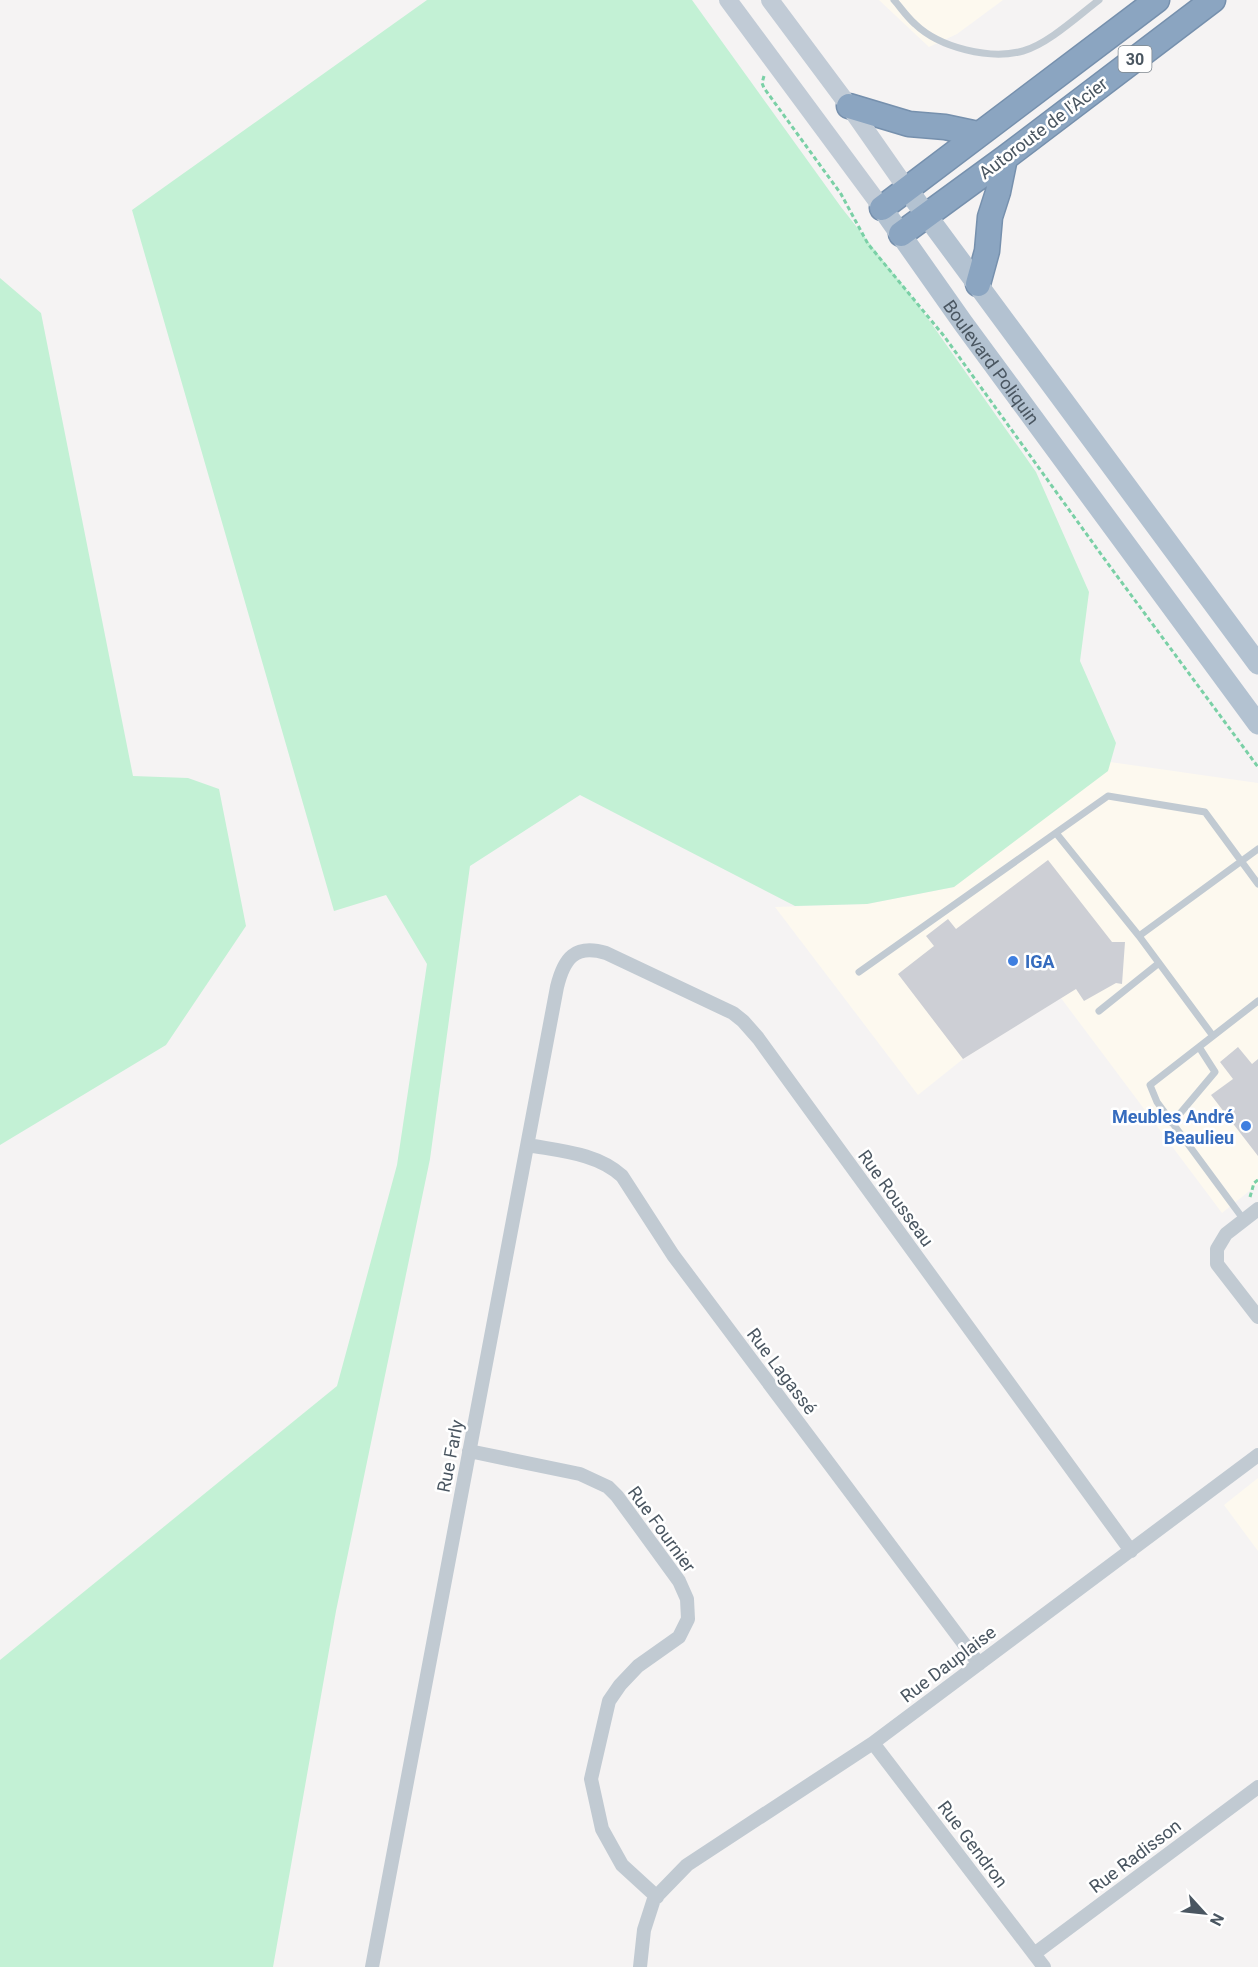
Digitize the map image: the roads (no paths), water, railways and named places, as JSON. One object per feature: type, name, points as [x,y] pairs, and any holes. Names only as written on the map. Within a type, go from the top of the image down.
[{"type":"highway","name":"Autoroute de l'Acier","points":[[882,208],[1157,0]]},
{"type":"highway","name":"Autoroute de l'Acier","points":[[901,234],[1213,0]]},
{"type":"highway","points":[[849,106],[909,124],[945,127],[978,134]]},
{"type":"highway","points":[[978,284],[987,251],[990,217],[1005,158]]},
{"type":"main road","name":"Boulevard Poliquin","points":[[907,189],[1258,664]]},
{"type":"main road","name":"Boulevard Poliquin","points":[[882,208],[963,322],[1258,723]]},
{"type":"street","name":"Boulevard Poliquin","points":[[728,0],[882,208]]},
{"type":"street","name":"Boulevard Poliquin","points":[[770,0],[907,189]]},
{"type":"street","name":"Rue Rousseau","points":[[572,955],[584,950],[606,953],[734,1013],[743,1022],[765,1048],[1131,1551]]},
{"type":"street","name":"Rue Farly","points":[[372,1967],[557,987],[560,976],[572,955]]},
{"type":"street","name":"Rue Lagassé","points":[[528,1145],[591,1158],[612,1167],[622,1176],[673,1255],[979,1664]]},
{"type":"street","points":[[1258,1209],[1226,1234],[1217,1249],[1217,1264],[1258,1317]]},
{"type":"street","name":"Rue Fournier","points":[[469,1451],[580,1474],[608,1487],[679,1581],[687,1599],[688,1619],[679,1636],[638,1666],[609,1701],[591,1779],[602,1829],[622,1865],[657,1897]]},
{"type":"street","name":"Rue Dauplaise","points":[[657,1897],[687,1865],[873,1743],[1258,1455]]},
{"type":"street","name":"Rue Gendron","points":[[873,1743],[1044,1967]]},
{"type":"street","name":"Rue Radisson","points":[[1034,1954],[1258,1787]]},
{"type":"street","points":[[640,1967],[644,1930],[654,1899],[657,1897]]},
{"type":"lane","points":[[894,0],[916,26],[944,43],[972,51],[996,54],[1024,51],[1053,36],[1099,0]]},
{"type":"lane","points":[[859,972],[1108,796],[1205,812],[1258,884]]},
{"type":"lane","points":[[1056,833],[1139,936],[1214,1036]]},
{"type":"lane","points":[[1139,936],[1258,849]]},
{"type":"lane","points":[[1099,1011],[1159,963]]},
{"type":"lane","points":[[1244,1220],[1157,1102],[1150,1085],[1258,1001]]},
{"type":"lane","points":[[1172,1123],[1215,1072],[1198,1047]]},
{"type":"place","name":"IGA","points":[[1013,961]]},
{"type":"place","name":"Meubles André Beaulieu","points":[[1246,1126]]}]
